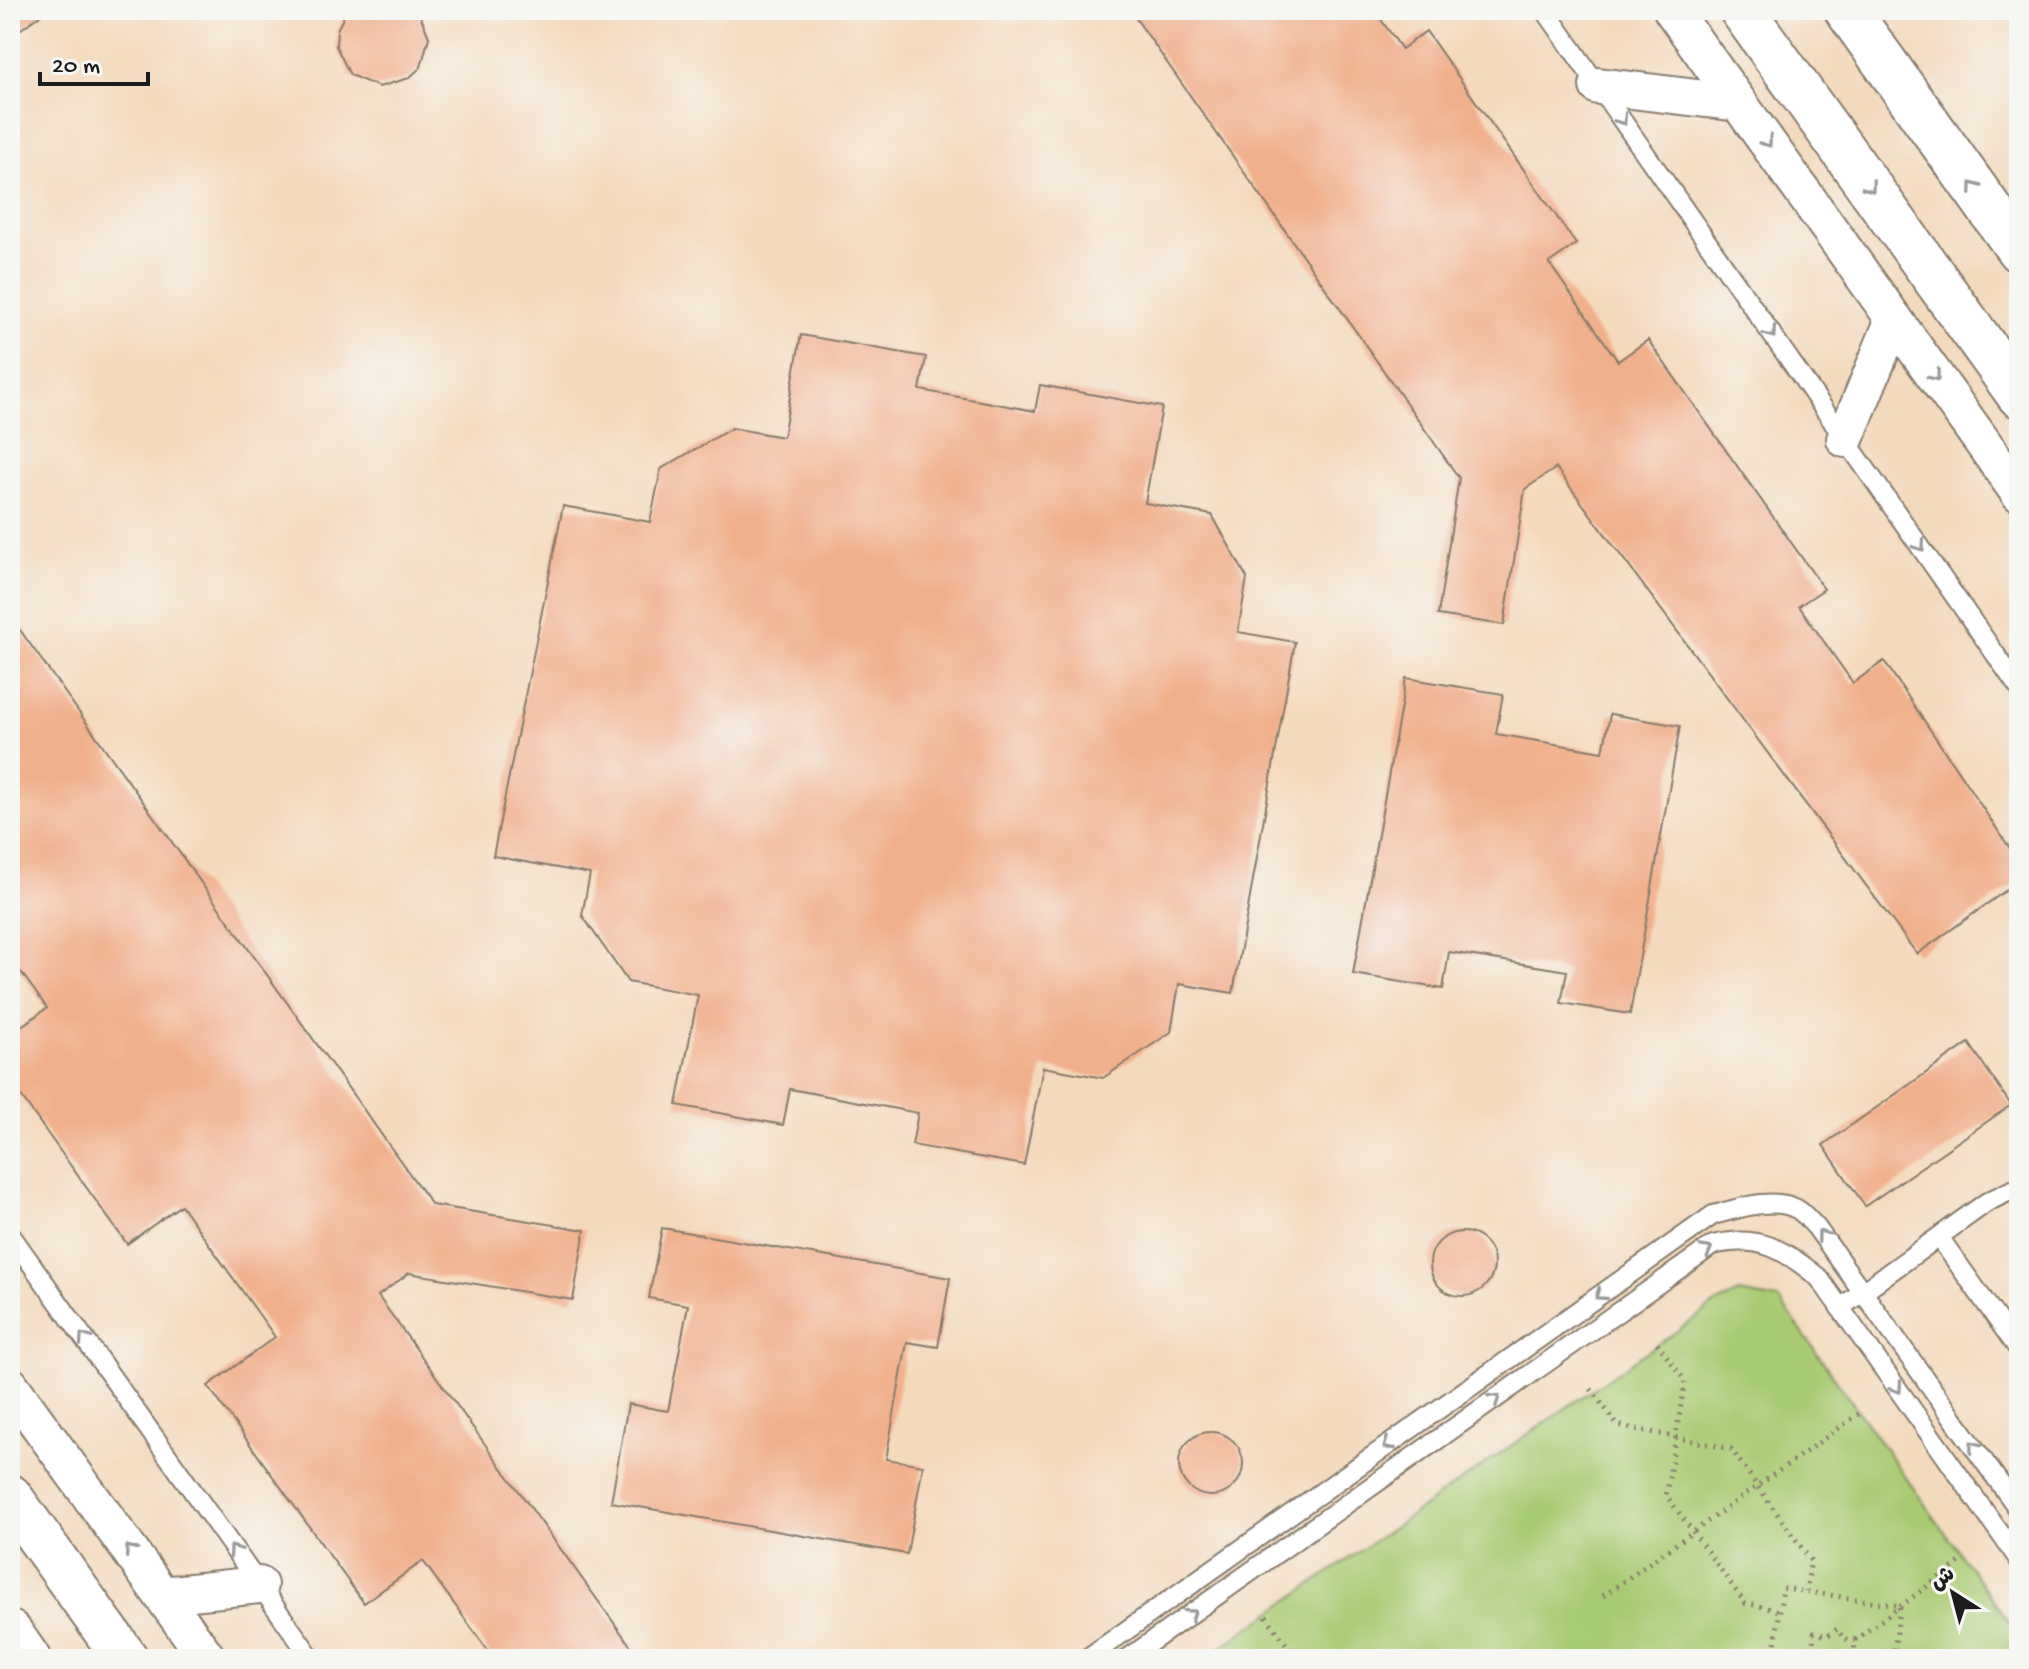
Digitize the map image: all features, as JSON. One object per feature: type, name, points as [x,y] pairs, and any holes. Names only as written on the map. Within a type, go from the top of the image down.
[{"type":"street","points":[[1672,10],[2019,493]]},
{"type":"street","points":[[1742,10],[2019,395]]},
{"type":"street","points":[[1847,10],[2019,250]]},
{"type":"street","points":[[1598,86],[1739,103]]},
{"type":"street","points":[[1845,439],[1894,319]]},
{"type":"street","points":[[10,1385],[208,1659]]},
{"type":"street","points":[[11,1501],[126,1659]]},
{"type":"street","points":[[162,1595],[259,1585]]},
{"type":"street","points":[[10,1633],[28,1659]]},
{"type":"lane","points":[[1545,10],[2019,688]]},
{"type":"lane","points":[[1840,1308],[1987,1202],[2012,1190],[2019,1195]]},
{"type":"lane","points":[[1086,1659],[1713,1215],[1748,1206],[1779,1204],[1797,1209],[1816,1227],[2019,1510]]},
{"type":"lane","points":[[10,1234],[312,1659]]},
{"type":"lane","points":[[1939,1237],[2019,1350]]},
{"type":"lane","points":[[1127,1659],[1713,1245],[1740,1239],[1766,1244],[1796,1259],[1819,1278],[2019,1560]]},
{"type":"path","points":[[1657,1343],[1685,1381],[1666,1495],[1745,1603],[1780,1611]]},
{"type":"path","points":[[1591,1389],[1617,1425],[1731,1449],[1811,1561],[1806,1591]]},
{"type":"path","points":[[1603,1596],[1860,1413]]},
{"type":"path","points":[[1810,1659],[1804,1651],[1813,1645],[1814,1633],[1827,1636],[1837,1629],[1844,1639],[1855,1640],[1964,1559]]},
{"type":"path","points":[[1773,1659],[1783,1588],[1900,1606]]},
{"type":"path","points":[[1893,1659],[1900,1606]]},
{"type":"path","points":[[1266,1616],[1292,1652],[1291,1659]]},
{"type":"path","points":[[1855,1640],[1854,1653],[1858,1659]]},
{"type":"green space","points":[[1739,1293],[1779,1300],[2019,1636],[2019,1659],[1204,1659],[1717,1303]]},
{"type":"building","points":[[10,10],[47,10],[10,37]]},
{"type":"building","points":[[347,10],[418,10],[429,37],[421,67],[409,78],[379,87],[350,75],[336,46],[337,30]]},
{"type":"building","points":[[1130,10],[1374,10],[1402,49],[1426,31],[1576,244],[1549,263],[1618,361],[1648,340],[1824,589],[1799,606],[1853,683],[1884,661],[2019,862],[2019,881],[1917,954],[1556,468],[1525,489],[1504,625],[1438,615],[1459,478]]},
{"type":"building","points":[[801,335],[926,357],[920,390],[1035,411],[1040,385],[1162,407],[1145,503],[1212,515],[1247,578],[1238,632],[1295,642],[1233,993],[1179,984],[1171,1032],[1103,1078],[1043,1067],[1024,1165],[912,1145],[918,1113],[790,1089],[783,1125],[677,1105],[698,995],[628,982],[582,915],[590,874],[493,856],[563,506],[650,522],[661,469],[732,428],[783,437]]},
{"type":"building","points":[[10,616],[432,1205],[585,1230],[573,1300],[409,1273],[378,1296],[640,1659],[494,1659],[423,1561],[364,1603],[208,1386],[275,1337],[181,1205],[127,1244],[10,1081],[10,1034],[47,1008],[10,957]]},
{"type":"building","points":[[1406,678],[1503,694],[1496,734],[1603,752],[1610,714],[1680,726],[1630,1014],[1561,1003],[1567,971],[1449,952],[1443,989],[1353,974]]},
{"type":"building","points":[[1969,1043],[2011,1105],[1865,1206],[1823,1145]]},
{"type":"building","points":[[662,1228],[950,1278],[938,1347],[907,1342],[886,1459],[923,1465],[907,1554],[611,1502],[628,1404],[668,1411],[688,1305],[649,1298]]},
{"type":"building","points":[[1456,1232],[1468,1232],[1485,1241],[1492,1252],[1492,1276],[1485,1287],[1468,1296],[1456,1296],[1444,1291],[1435,1282],[1430,1270],[1430,1258],[1435,1246],[1444,1237]]},
{"type":"building","points":[[1205,1432],[1217,1432],[1234,1441],[1241,1452],[1241,1476],[1234,1487],[1217,1496],[1205,1496],[1193,1491],[1184,1482],[1179,1470],[1179,1458],[1184,1446],[1193,1437]]}]
